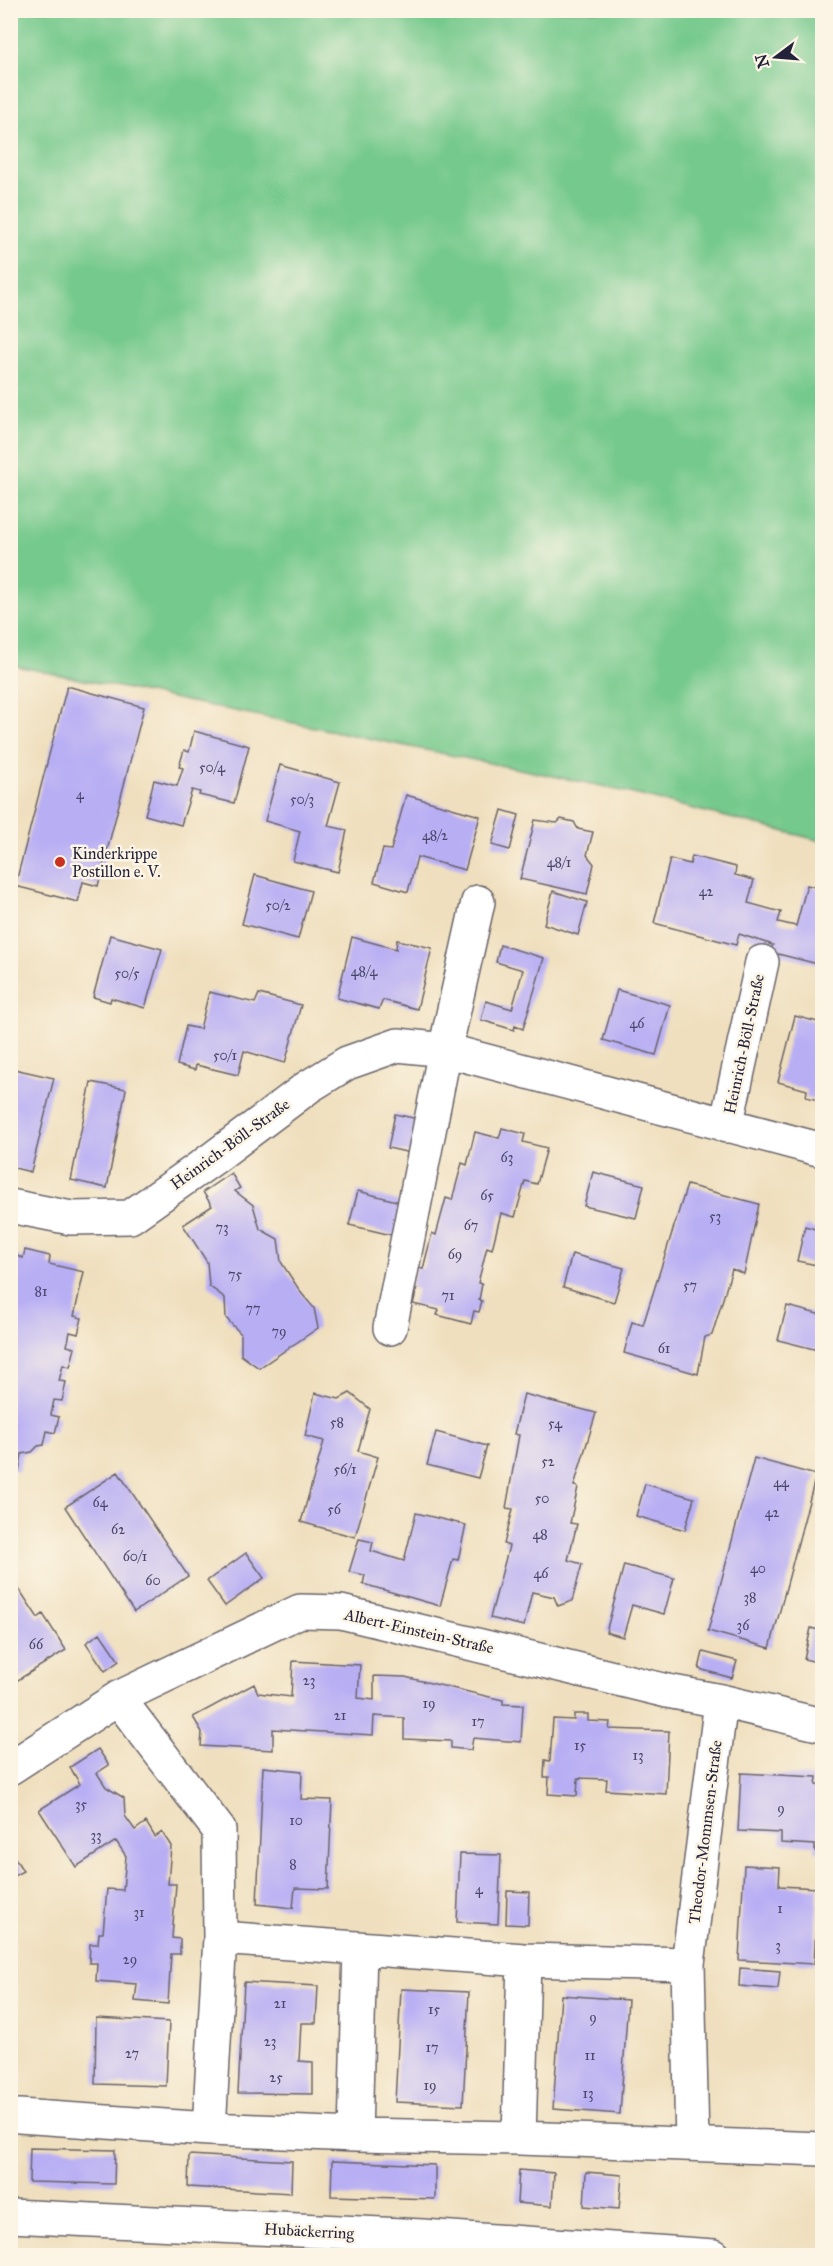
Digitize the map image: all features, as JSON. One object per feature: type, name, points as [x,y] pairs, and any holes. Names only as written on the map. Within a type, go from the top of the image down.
[{"type":"street","points":[[390,1328],[445,1050],[478,902]]},
{"type":"street","name":"Heinrich-Böll-Straße","points":[[726,1126],[762,962]]},
{"type":"street","name":"Heinrich-Böll-Straße","points":[[10,1206],[71,1218],[129,1216],[308,1087],[347,1063],[398,1046],[445,1050],[822,1150]]},
{"type":"street","name":"Albert-Einstein-Straße","points":[[15,1756],[118,1698],[300,1611],[341,1612],[667,1691],[721,1701],[822,1725]]},
{"type":"street","points":[[118,1698],[219,1830],[220,1938],[209,2129]]},
{"type":"street","name":"Theodor-Mommsen-Straße","points":[[692,2144],[688,1964],[721,1701]]},
{"type":"street","points":[[220,1938],[524,1960],[688,1964]]},
{"type":"street","points":[[355,2135],[360,1949]]},
{"type":"street","points":[[519,2138],[524,1960]]},
{"type":"street","points":[[19,2116],[209,2129],[822,2149]]},
{"type":"street","name":"Hubäckerring","points":[[10,2216],[423,2236],[714,2256]]},
{"type":"green space","points":[[11,10],[822,11],[822,841],[602,786],[11,665]]},
{"type":"building","name":"Kinderkrippe Postillon e. V.","points":[[67,686],[144,707],[98,886],[83,882],[78,902],[15,886]]},
{"type":"building","points":[[194,731],[249,746],[234,803],[199,795],[200,792],[192,790],[181,825],[145,815],[154,780],[177,786],[183,768],[179,767],[184,750],[189,752]]},
{"type":"building","points":[[280,765],[340,782],[328,826],[347,830],[338,872],[293,861],[300,831],[265,821]]},
{"type":"building","points":[[406,795],[480,816],[465,870],[417,857],[408,892],[374,882],[383,849],[391,850]]},
{"type":"building","points":[[502,810],[519,815],[510,850],[492,845]]},
{"type":"building","points":[[561,819],[574,822],[578,829],[593,832],[587,855],[594,864],[587,894],[520,879],[535,820],[557,823]]},
{"type":"building","points":[[692,856],[736,867],[735,875],[754,880],[748,903],[781,912],[778,922],[796,926],[807,885],[822,889],[822,965],[770,952],[773,945],[739,934],[736,945],[654,923],[670,859],[690,864]]},
{"type":"building","points":[[255,875],[311,891],[298,939],[242,924]]},
{"type":"building","points":[[553,891],[587,902],[578,935],[544,924]]},
{"type":"building","points":[[110,935],[162,949],[145,1008],[111,998],[110,1002],[93,997]]},
{"type":"building","points":[[352,937],[396,949],[397,940],[432,948],[417,1009],[383,1000],[379,1009],[337,998]]},
{"type":"building","points":[[500,945],[544,958],[523,1029],[515,1026],[514,1030],[481,1020],[486,1001],[512,1009],[523,970],[496,962]]},
{"type":"building","points":[[617,990],[670,1005],[656,1055],[603,1040]]},
{"type":"building","points":[[209,992],[255,1003],[259,994],[301,1005],[285,1063],[244,1051],[238,1075],[196,1065],[195,1070],[177,1065],[186,1026],[200,1029]]},
{"type":"building","points":[[795,1016],[822,1023],[822,1101],[806,1097],[807,1090],[778,1082]]},
{"type":"building","points":[[10,1068],[54,1078],[31,1172],[10,1167]]},
{"type":"building","points":[[91,1082],[126,1089],[107,1188],[71,1180]]},
{"type":"building","points":[[395,1114],[427,1121],[420,1155],[388,1148]]},
{"type":"building","points":[[502,1128],[525,1134],[523,1142],[547,1148],[537,1184],[525,1181],[515,1217],[501,1213],[492,1249],[487,1247],[478,1283],[482,1284],[479,1300],[482,1301],[479,1312],[474,1311],[471,1324],[437,1315],[439,1310],[413,1304],[417,1289],[411,1287],[416,1267],[423,1269],[432,1233],[436,1235],[446,1198],[452,1200],[462,1163],[467,1165],[475,1132],[499,1138]]},
{"type":"building","points":[[593,1172],[644,1185],[636,1218],[584,1206]]},
{"type":"building","points":[[231,1173],[240,1188],[235,1191],[253,1205],[260,1229],[278,1239],[281,1262],[314,1308],[318,1328],[259,1368],[241,1355],[241,1334],[226,1318],[225,1298],[209,1286],[207,1262],[183,1225],[212,1206],[203,1192]]},
{"type":"building","points":[[687,1185],[759,1204],[744,1274],[732,1269],[712,1335],[705,1337],[698,1374],[624,1353],[632,1322],[643,1325]]},
{"type":"building","points":[[358,1191],[408,1204],[400,1237],[349,1225]]},
{"type":"building","points":[[805,1226],[822,1231],[822,1266],[797,1261]]},
{"type":"building","points":[[25,1250],[50,1256],[49,1264],[84,1272],[74,1316],[82,1318],[78,1334],[70,1332],[67,1346],[75,1348],[70,1367],[63,1365],[59,1381],[66,1382],[62,1401],[54,1400],[51,1415],[59,1417],[55,1433],[47,1431],[44,1445],[38,1446],[32,1452],[22,1454],[19,1471],[10,1469],[10,1266],[13,1255],[23,1258]]},
{"type":"building","points":[[572,1254],[624,1268],[614,1302],[563,1287]]},
{"type":"building","points":[[787,1306],[822,1315],[822,1351],[778,1340]]},
{"type":"building","points":[[315,1393],[339,1399],[350,1393],[370,1409],[358,1451],[378,1457],[355,1537],[301,1522],[324,1441],[305,1436]]},
{"type":"building","points":[[524,1394],[596,1413],[574,1486],[578,1487],[570,1523],[577,1524],[568,1560],[582,1564],[572,1601],[558,1606],[554,1597],[532,1592],[524,1626],[490,1618],[509,1546],[504,1544],[513,1509],[506,1508],[519,1435],[514,1434]]},
{"type":"building","points":[[436,1432],[487,1446],[478,1478],[427,1465]]},
{"type":"building","points":[[754,1458],[816,1475],[770,1648],[708,1631]]},
{"type":"building","points":[[118,1472],[188,1576],[134,1612],[65,1507]]},
{"type":"building","points":[[645,1484],[694,1498],[685,1530],[636,1516]]},
{"type":"building","points":[[416,1513],[466,1525],[458,1560],[453,1559],[440,1606],[363,1584],[365,1575],[349,1572],[359,1539],[373,1542],[371,1551],[404,1561]]},
{"type":"building","points":[[246,1553],[264,1578],[225,1606],[207,1581]]},
{"type":"building","points":[[624,1565],[674,1578],[664,1614],[632,1605],[623,1637],[606,1632]]},
{"type":"building","points":[[10,1586],[13,1589],[17,1586],[38,1618],[43,1614],[66,1650],[10,1685]]},
{"type":"building","points":[[811,1628],[822,1631],[821,1663],[804,1659]]},
{"type":"building","points":[[100,1633],[119,1661],[105,1671],[86,1643]]},
{"type":"building","points":[[703,1652],[737,1661],[732,1678],[699,1669]]},
{"type":"building","points":[[293,1661],[360,1665],[358,1698],[374,1700],[374,1676],[405,1677],[503,1700],[503,1704],[523,1705],[521,1742],[473,1738],[471,1750],[451,1748],[451,1741],[404,1739],[404,1718],[374,1716],[373,1735],[273,1729],[273,1750],[201,1746],[202,1732],[193,1717],[254,1684],[258,1693],[291,1697]]},
{"type":"building","points":[[574,1714],[588,1714],[588,1721],[610,1722],[609,1729],[669,1731],[666,1794],[606,1790],[607,1779],[578,1778],[577,1796],[548,1794],[549,1777],[544,1777],[545,1760],[550,1761],[553,1719],[574,1720]]},
{"type":"building","points":[[98,1749],[109,1765],[97,1773],[106,1787],[124,1798],[125,1816],[135,1830],[146,1822],[155,1837],[162,1832],[171,1846],[168,1884],[176,1884],[172,1938],[180,1939],[180,1954],[171,1954],[168,2004],[135,2001],[137,1984],[96,1981],[97,1963],[89,1963],[90,1944],[98,1944],[99,1933],[103,1933],[107,1889],[123,1890],[126,1856],[116,1841],[76,1867],[39,1810],[80,1784],[70,1767]]},
{"type":"building","points":[[263,1767],[302,1771],[301,1799],[332,1800],[328,1889],[295,1888],[293,1908],[257,1904]]},
{"type":"building","points":[[741,1773],[817,1777],[816,1785],[822,1785],[822,1852],[815,1851],[815,1845],[781,1843],[781,1833],[738,1831]]},
{"type":"building","points":[[10,1850],[23,1871],[10,1878]]},
{"type":"building","points":[[460,1854],[501,1855],[498,1924],[457,1922]]},
{"type":"building","points":[[744,1865],[780,1867],[779,1886],[818,1888],[814,1964],[739,1960]]},
{"type":"building","points":[[507,1891],[529,1892],[528,1925],[506,1924]]},
{"type":"building","points":[[740,1968],[780,1971],[778,1989],[739,1986]]},
{"type":"building","points":[[244,1982],[318,1986],[316,2023],[301,2023],[299,2061],[313,2062],[313,2094],[238,2093]]},
{"type":"building","points":[[401,1989],[469,1992],[463,2105],[395,2102]]},
{"type":"building","points":[[561,1995],[628,2000],[620,2114],[553,2109]]},
{"type":"building","points":[[96,2018],[169,2022],[166,2086],[95,2084]]},
{"type":"building","points":[[30,2148],[115,2150],[114,2184],[29,2182]]},
{"type":"building","points":[[189,2155],[292,2161],[291,2193],[188,2187]]},
{"type":"building","points":[[332,2161],[435,2165],[435,2199],[331,2196]]},
{"type":"building","points":[[519,2170],[554,2173],[552,2206],[517,2203]]},
{"type":"building","points":[[586,2172],[622,2175],[619,2209],[584,2206]]},
{"type":"place","name":"Kinderkrippe Postillon e. V.","points":[[60,862]]}]
